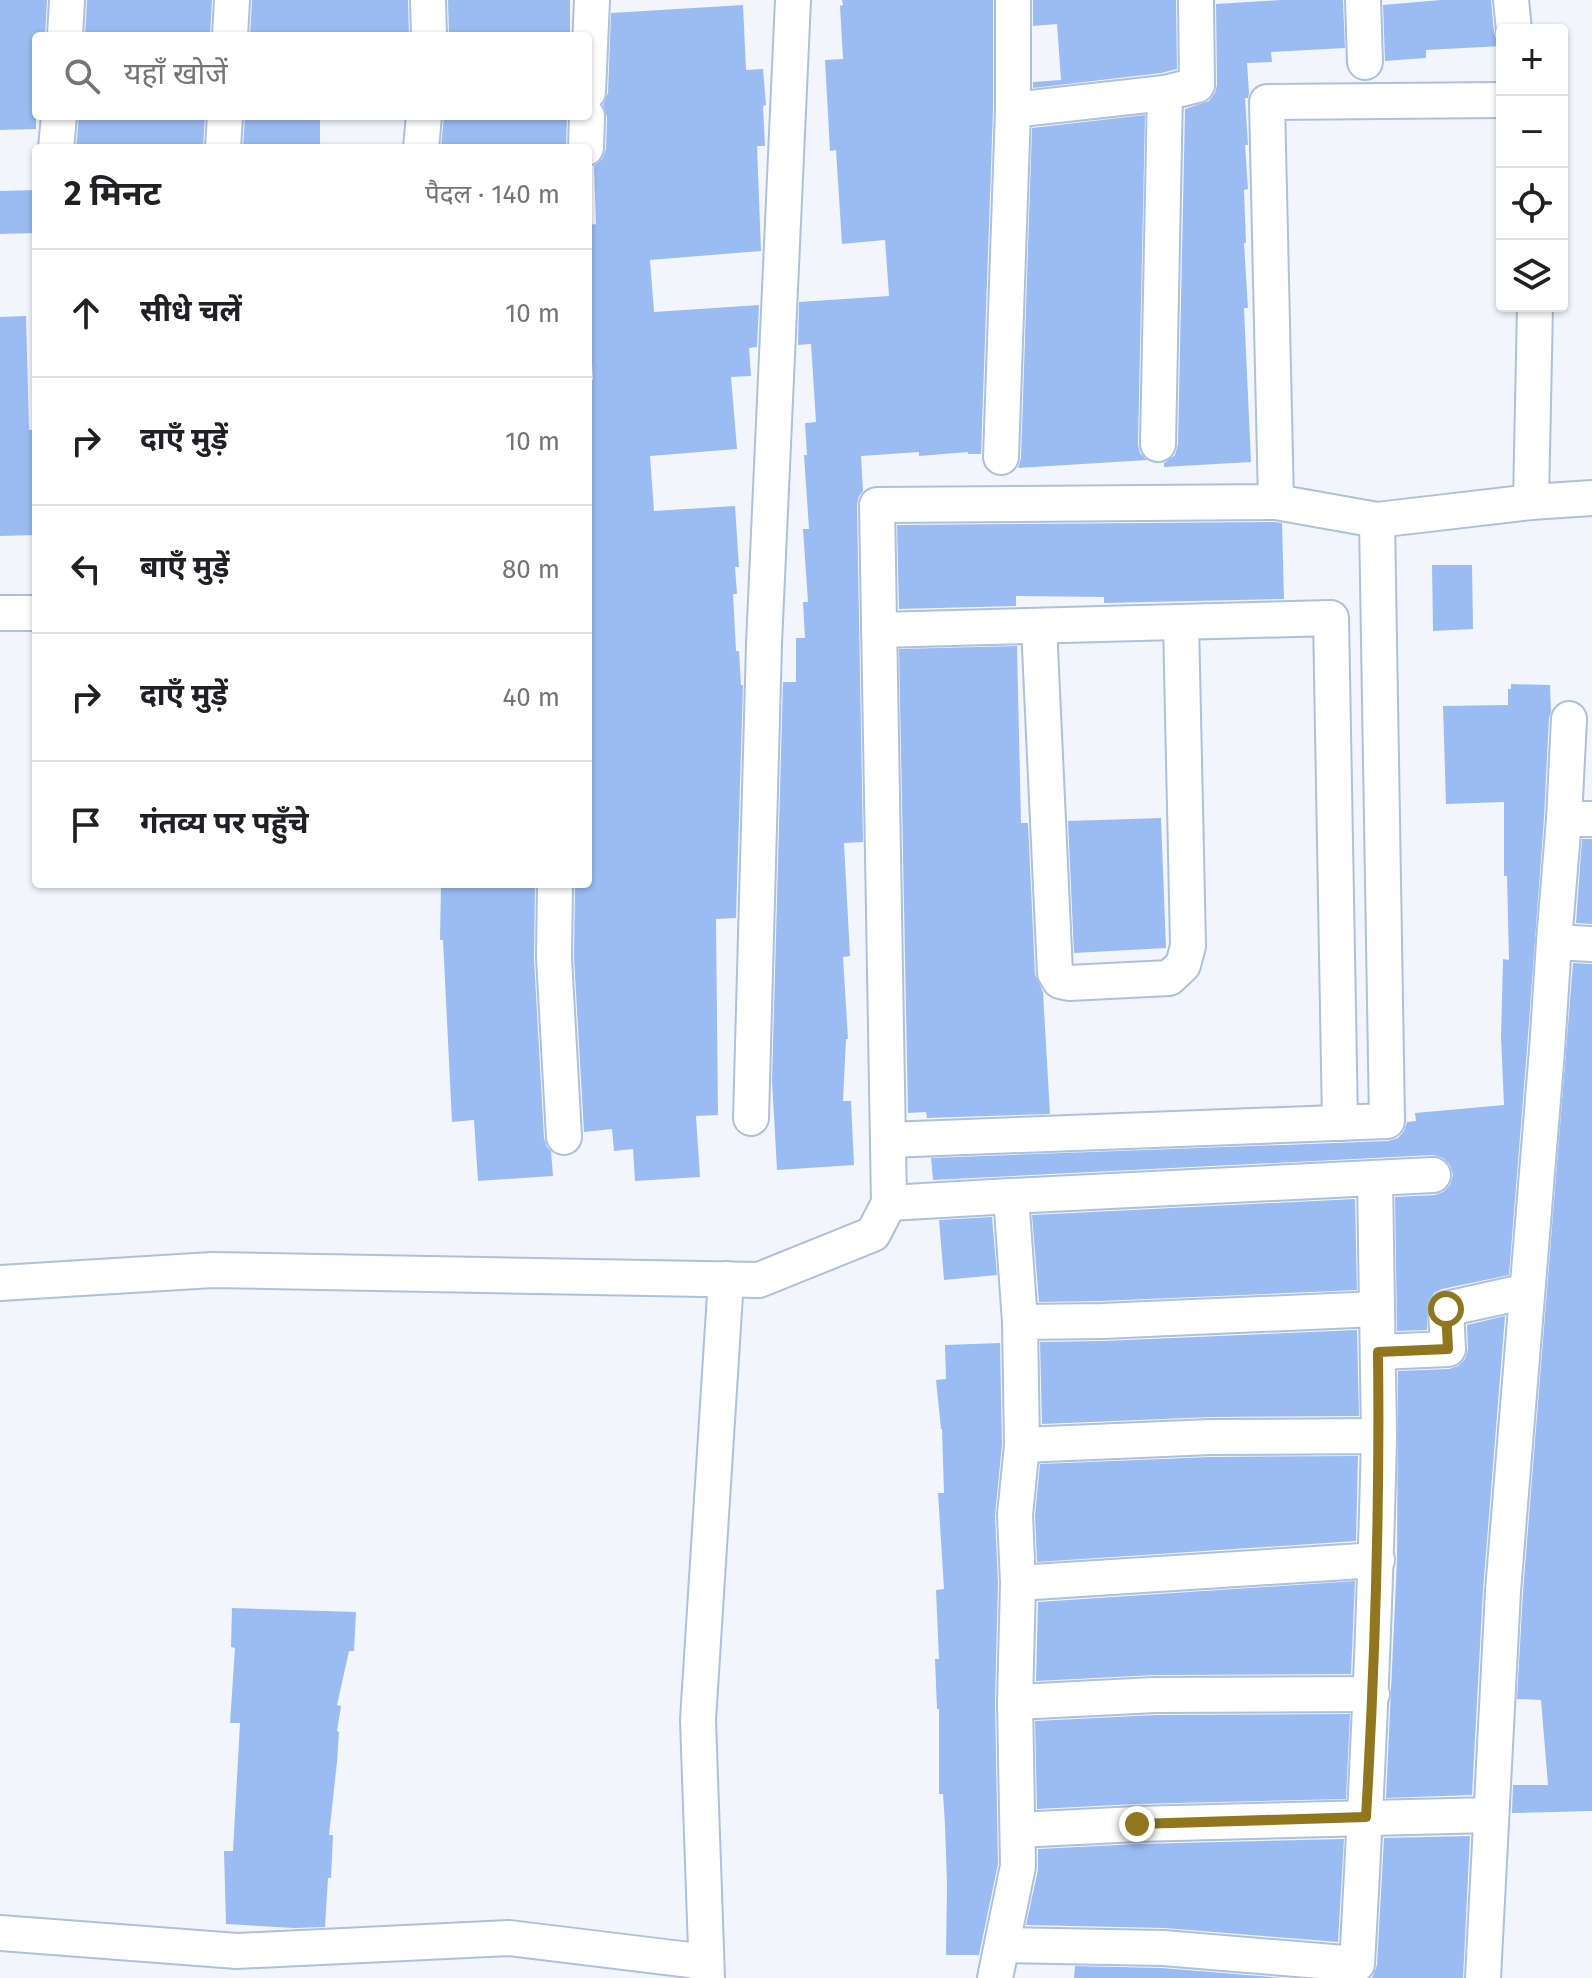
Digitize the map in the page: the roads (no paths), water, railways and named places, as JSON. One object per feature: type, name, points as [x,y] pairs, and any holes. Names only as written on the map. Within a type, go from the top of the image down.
[{"type":"street","points":[[65,32],[67,0]]},
{"type":"street","points":[[230,32],[232,0]]},
{"type":"street","points":[[428,0],[429,32]]},
{"type":"street","points":[[591,32],[592,0]]},
{"type":"street","points":[[751,1118],[764,644],[793,0]]},
{"type":"street","points":[[1001,457],[1013,110],[1013,0]]},
{"type":"street","points":[[1013,110],[1165,93],[1197,85],[1196,0]]},
{"type":"street","points":[[1363,0],[1365,62]]},
{"type":"street","points":[[1511,0],[1513,24]]},
{"type":"street","points":[[1158,444],[1165,93]]},
{"type":"street","points":[[1276,502],[1267,102],[1496,100]]},
{"type":"street","points":[[56,144],[59,120]]},
{"type":"street","points":[[223,144],[225,120]]},
{"type":"street","points":[[421,144],[424,120]]},
{"type":"street","points":[[586,144],[587,120]]},
{"type":"street","points":[[1531,502],[1535,312]]},
{"type":"street","points":[[0,1283],[212,1270],[759,1280],[873,1234],[889,1203],[877,505],[1276,502],[1377,520],[1592,498]]},
{"type":"street","points":[[888,1140],[1387,1121],[1377,520]]},
{"type":"street","points":[[0,613],[32,613]]},
{"type":"street","points":[[1331,618],[1340,1123]]},
{"type":"street","points":[[879,630],[1379,618]]},
{"type":"street","points":[[1039,626],[1055,973],[1060,981],[1069,983],[1169,978],[1183,965],[1188,946],[1181,622]]},
{"type":"street","points":[[1483,1978],[1503,1591],[1554,942],[1578,819],[1569,719]]},
{"type":"street","points":[[555,888],[554,958],[564,1137]]},
{"type":"street","points":[[1554,942],[1592,944]]},
{"type":"street","points":[[889,1203],[1433,1175]]},
{"type":"street","points":[[1002,1945],[1163,1948],[1357,1964],[1377,1560],[1379,1436],[1375,1178]]},
{"type":"street","points":[[995,1978],[1018,1866],[1015,1702],[1018,1583],[1015,1515],[1022,1445],[1020,1322],[1011,1196]]},
{"type":"street","points":[[0,1933],[237,1951],[509,1938],[707,1970],[698,1720],[726,1279]]},
{"type":"street","points":[[1378,1352],[1448,1349],[1446,1309],[1527,1291]]},
{"type":"street","points":[[1020,1322],[1377,1309]]},
{"type":"street","points":[[1022,1445],[1211,1437],[1379,1436]]},
{"type":"street","points":[[1018,1583],[1377,1560]]},
{"type":"street","points":[[1015,1702],[1155,1695],[1372,1694]]},
{"type":"street","points":[[1018,1830],[1491,1815]]}]
